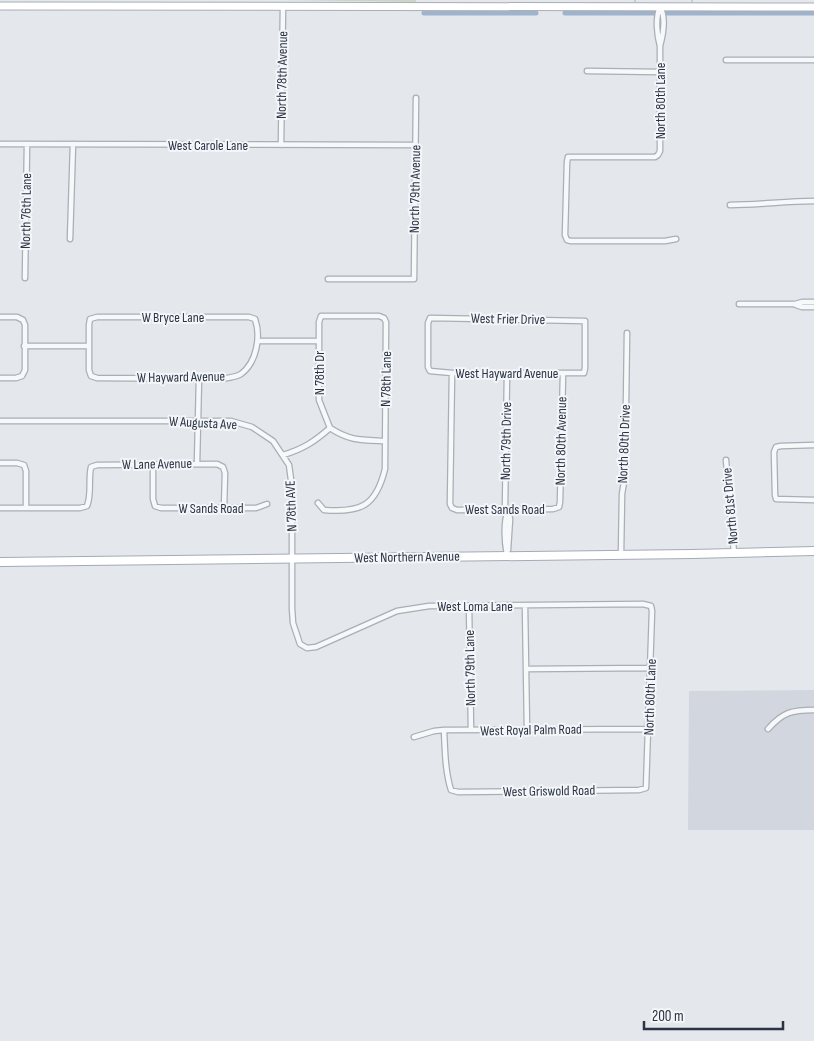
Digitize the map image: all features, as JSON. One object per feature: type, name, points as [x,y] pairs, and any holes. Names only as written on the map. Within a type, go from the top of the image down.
[{"type":"main road","name":"West Northern Avenue","points":[[0,562],[814,551]]},
{"type":"street","points":[[0,6],[145,3],[283,6],[424,3],[613,3],[660,12],[727,4],[814,7]]},
{"type":"street","name":"North 78th Avenue","points":[[281,145],[283,6]]},
{"type":"street","name":"North 80th Lane","points":[[660,12],[660,151],[655,157],[568,157],[565,226],[567,240],[571,241],[665,241],[676,239]]},
{"type":"street","points":[[726,60],[814,60]]},
{"type":"street","points":[[587,71],[660,72]]},
{"type":"street","name":"North 79th Avenue","points":[[328,279],[414,279],[416,98]]},
{"type":"street","name":"West Carole Lane","points":[[0,144],[415,145]]},
{"type":"street","name":"North 76th Lane","points":[[25,278],[27,144]]},
{"type":"street","points":[[70,239],[73,144]]},
{"type":"street","points":[[730,205],[814,201]]},
{"type":"street","points":[[739,304],[814,302]]},
{"type":"street","points":[[795,304],[802,307],[814,307]]},
{"type":"street","name":"N 78th Lane","points":[[321,316],[378,316],[384,318],[386,322],[385,441]]},
{"type":"street","name":"N 78th Dr","points":[[321,316],[319,400],[330,428]]},
{"type":"street","points":[[0,317],[16,317],[23,320],[25,325],[25,370],[22,376],[16,378],[0,378]]},
{"type":"street","name":"W Bryce Lane","points":[[89,346],[90,319],[97,317],[255,319]]},
{"type":"street","name":"West Frier Drive","points":[[430,371],[428,367],[428,323],[430,318],[585,321],[586,368],[584,373]]},
{"type":"street","name":"W Hayward Avenue","points":[[89,346],[89,370],[91,376],[96,378],[222,379],[240,375],[248,367],[254,356],[258,341],[255,319]]},
{"type":"street","name":"North 80th Drive","points":[[621,554],[622,494],[625,476],[627,333]]},
{"type":"street","points":[[258,341],[319,342]]},
{"type":"street","points":[[24,346],[89,346]]},
{"type":"street","name":"West Hayward Avenue","points":[[430,371],[452,373],[584,373]]},
{"type":"street","name":"West Sands Road","points":[[452,373],[450,504],[452,508],[553,509],[559,507]]},
{"type":"street","name":"North 79th Drive","points":[[507,373],[507,556]]},
{"type":"street","name":"North 80th Avenue","points":[[559,507],[563,374]]},
{"type":"street","points":[[197,464],[199,378]]},
{"type":"street","name":"W Augusta Ave","points":[[0,421],[231,422],[252,427],[272,441],[283,455]]},
{"type":"street","points":[[283,455],[303,449],[330,428],[344,437],[359,440],[385,441],[385,469],[381,484],[374,498],[360,508],[340,511],[324,510],[318,504]]},
{"type":"street","points":[[814,445],[776,447],[774,452],[774,495],[776,499],[782,501],[814,500]]},
{"type":"street","name":"N 78th AVE","points":[[283,455],[289,465],[292,487],[292,559]]},
{"type":"street","name":"North 81st Drive","points":[[726,460],[734,553]]},
{"type":"street","points":[[0,463],[24,465],[26,471],[26,508],[0,508]]},
{"type":"street","name":"W Lane Avenue","points":[[26,508],[80,508],[87,506],[91,467],[97,465],[217,464],[223,467],[225,473],[224,508]]},
{"type":"street","name":"W Sands Road","points":[[153,465],[153,499],[155,506],[160,508],[256,508],[267,504]]},
{"type":"street","name":"West Loma Lane","points":[[292,559],[293,623],[300,644],[307,648],[316,647],[397,611],[429,606],[643,604],[651,606]]},
{"type":"street","name":"North 79th Lane","points":[[469,606],[471,730]]},
{"type":"street","points":[[525,606],[527,730]]},
{"type":"street","name":"North 80th Lane","points":[[646,788],[651,668],[651,606]]},
{"type":"street","points":[[526,669],[651,668]]},
{"type":"street","points":[[768,730],[775,722],[790,712],[814,710]]},
{"type":"street","name":"West Royal Palm Road","points":[[414,737],[444,730],[649,729]]},
{"type":"street","name":"West Griswold Road","points":[[444,730],[446,760],[452,790],[458,792],[639,790],[646,788]]},
{"type":"shaded area","points":[[814,690],[814,830],[688,830],[689,691]]},
{"type":"green space","points":[[282,0],[416,0],[416,2]]},
{"type":"waterway","points":[[424,13],[536,13]]},
{"type":"waterway","points":[[565,13],[814,13]]}]
